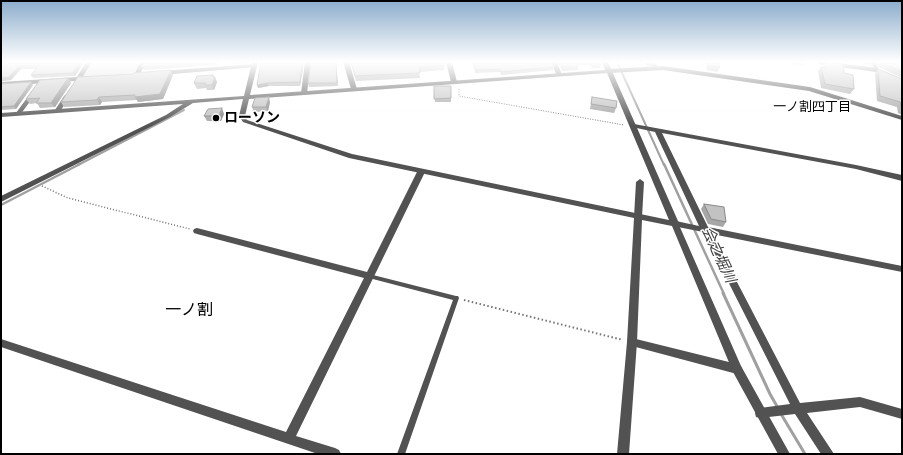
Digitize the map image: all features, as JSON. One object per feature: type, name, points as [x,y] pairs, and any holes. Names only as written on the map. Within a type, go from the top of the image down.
[{"type":"street","points":[[1,84],[11,83]]},
{"type":"street","points":[[18,114],[39,83]]},
{"type":"street","points":[[250,83],[242,116],[245,121],[351,156],[638,217],[690,226],[902,269]]},
{"type":"street","points":[[304,93],[305,83]]},
{"type":"street","points":[[352,83],[354,90]]},
{"type":"street","points":[[1,115],[440,83]]},
{"type":"street","points":[[618,83],[634,126],[737,369],[784,454]]},
{"type":"street","points":[[775,83],[810,88],[902,118]]},
{"type":"street","points":[[58,110],[70,91]]},
{"type":"street","points":[[1,199],[168,116],[192,101]]},
{"type":"street","points":[[634,126],[856,167],[902,178]]},
{"type":"street","points":[[657,130],[794,408],[828,454]]},
{"type":"street","points":[[289,439],[421,172]]},
{"type":"street","points":[[624,454],[632,342],[640,182]]},
{"type":"street","points":[[197,231],[369,276]]},
{"type":"street","points":[[632,342],[737,369]]},
{"type":"street","points":[[1,343],[335,454]]},
{"type":"street","points":[[760,413],[774,410],[860,402],[902,414]]},
{"type":"lane","points":[[369,276],[456,298],[402,454]]},
{"type":"path","points":[[456,83],[459,96],[634,126]]},
{"type":"path","points":[[34,182],[68,198],[197,231]]},
{"type":"path","points":[[456,298],[632,342]]},
{"type":"building","points":[[30,83],[14,106],[1,107],[1,84]]},
{"type":"building","points":[[38,83],[64,83],[51,103],[36,103],[40,98],[26,99]]},
{"type":"building","points":[[74,83],[165,83],[160,94],[135,97],[135,95],[99,97],[97,100],[61,102]]},
{"type":"building","points":[[205,83],[213,83],[212,85],[205,85]]},
{"type":"building","points":[[854,83],[854,89],[825,84]]},
{"type":"building","points":[[879,83],[902,83],[902,109],[900,102],[880,96]]},
{"type":"building","points":[[434,86],[451,86],[451,98],[434,99]]},
{"type":"building","points":[[269,97],[266,107],[252,107],[255,98]]},
{"type":"building","points":[[592,97],[617,101],[616,108],[591,104]]},
{"type":"building","points":[[222,108],[219,116],[204,116],[208,109]]},
{"type":"building","points":[[704,204],[724,207],[726,222],[711,219]]},
{"type":"waterway","name":"会之堀川","points":[[627,83],[664,165]]},
{"type":"waterway","points":[[78,165],[184,110]]},
{"type":"waterway","points":[[1,205],[80,164]]},
{"type":"waterway","name":"会之堀川","points":[[664,164],[724,294]]},
{"type":"waterway","name":"会之堀川","points":[[723,293],[778,408]]},
{"type":"waterway","name":"会之堀川","points":[[781,414],[805,454]]},
{"type":"place","name":"ローソン","points":[[216,118]]},
{"type":"district","name":"一ノ割四丁目","points":[[812,107]]},
{"type":"district","name":"一ノ割","points":[[189,311]]}]
